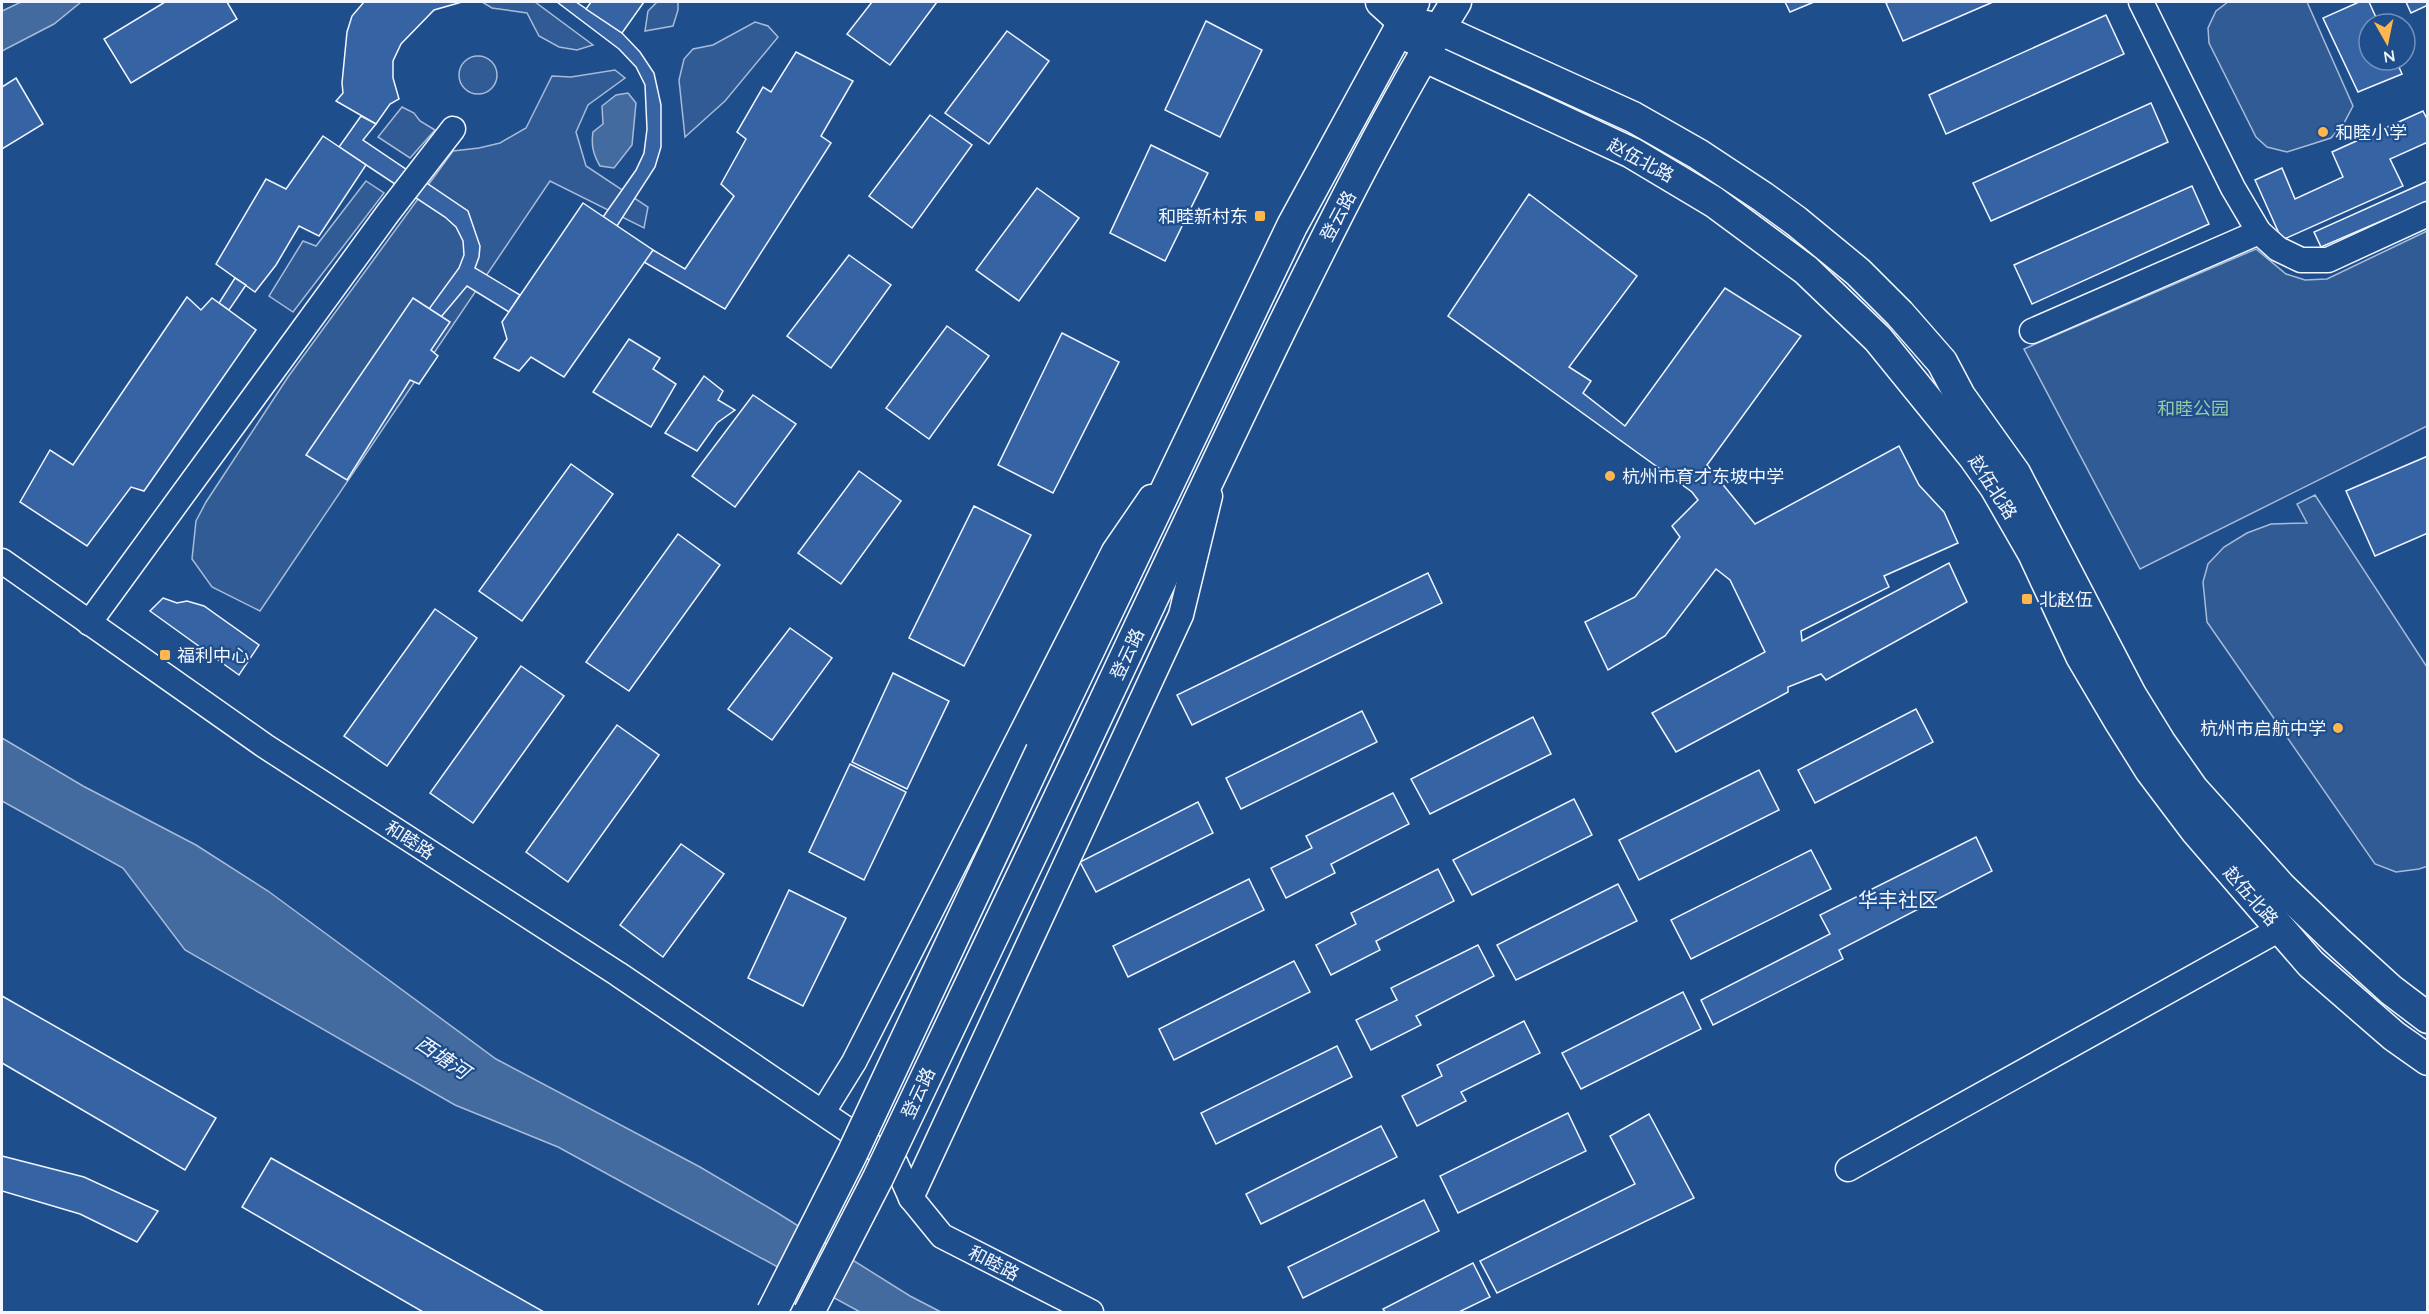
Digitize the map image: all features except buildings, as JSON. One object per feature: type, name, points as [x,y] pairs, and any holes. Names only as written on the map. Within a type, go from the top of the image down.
[{"type":"main road","name":"登云路","points":[[809,1312],[883,1167],[1221,453],[1332,226],[1424,56],[1456,2]]},
{"type":"main road","name":"登云路","points":[[772,1312],[852,1154],[1041,750],[1399,8]]},
{"type":"main road","name":"赵伍北路","points":[[1399,8],[1439,29],[1633,117],[1698,153],[1796,221],[1858,273],[1892,306],[1942,362],[1960,396],[2015,473],[2132,695],[2160,742],[2193,789],[2281,887],[2391,990],[2427,1018]]},
{"type":"main road","points":[[1399,8],[1424,56]]},
{"type":"main road","name":"赵伍北路","points":[[1424,56],[1632,153],[1714,202],[1806,270],[1878,339],[1973,456],[1995,487],[2033,553],[2081,656],[2150,770],[2196,831],[2311,964],[2394,1036],[2427,1060]]},
{"type":"street","points":[[2141,2],[2233,188],[2259,232],[2278,249],[2301,260],[2328,260],[2427,214]]},
{"type":"street","points":[[89,622],[388,213],[453,129]]},
{"type":"street","points":[[2032,331],[2259,232]]},
{"type":"street","points":[[823,1112],[854,1062],[1114,551],[1194,435]]},
{"type":"street","points":[[911,1198],[1181,615],[1221,453]]},
{"type":"street","name":"和睦路","points":[[2,561],[265,746],[618,974],[895,1162],[911,1198],[942,1236],[1091,1312]]},
{"type":"street","points":[[1848,1169],[2280,929]]},
{"type":"shaded area","points":[[482,2],[535,2],[593,45],[577,50],[559,47],[539,36],[527,13],[492,8]]},
{"type":"shaded area","points":[[657,2],[678,2],[673,26],[645,31],[648,11]]},
{"type":"shaded area","points":[[2228,2],[2307,2],[2353,106],[2344,123],[2331,138],[2287,152],[2267,147],[2256,137],[2209,43],[2208,28],[2216,11]]},
{"type":"shaded area","points":[[755,22],[768,26],[778,37],[725,101],[685,137],[679,80],[684,59],[693,49],[713,45]]},
{"type":"shaded area","points":[[478,56],[491,62],[497,75],[491,88],[478,94],[465,88],[459,75],[465,62]]},
{"type":"shaded area","points":[[615,70],[625,78],[588,105],[576,132],[586,166],[648,207],[644,228],[550,181],[260,611],[212,587],[192,559],[196,521],[206,502],[288,377],[453,151],[500,143],[526,128],[552,76],[571,77]]},
{"type":"shaded area","points":[[402,107],[414,113],[420,121],[435,130],[410,158],[378,137]]},
{"type":"shaded area","points":[[366,181],[384,193],[293,312],[269,296],[303,241],[316,246]]},
{"type":"shaded area","name":"和睦公园","points":[[2427,231],[2427,426],[2140,569],[2024,349],[2256,249],[2286,274],[2305,280],[2327,279]]},
{"type":"shaded area","name":"杭州市启航中学","points":[[2315,495],[2427,667],[2428,866],[2419,869],[2396,872],[2375,864],[2207,622],[2203,582],[2208,564],[2224,547],[2247,533],[2271,524],[2307,523],[2297,504]]},
{"type":"water","points":[[21,2],[81,2],[54,24],[2,51],[2,11]]},
{"type":"water","points":[[628,93],[636,103],[632,145],[614,168],[600,166],[592,141],[593,132],[603,124],[602,106],[616,95]]},
{"type":"water","name":"西塘河","points":[[2,738],[83,786],[196,845],[268,891],[496,1059],[700,1167],[910,1296],[941,1312],[860,1312],[558,1147],[455,1105],[185,950],[123,868],[2,801]]},
{"type":"place","name":"和睦小学","points":[[2323,132]]},
{"type":"place","name":"和睦新村东","points":[[1260,216]]},
{"type":"place","name":"杭州市育才东坡中学","points":[[1610,476]]},
{"type":"place","name":"北赵伍","points":[[2027,599]]},
{"type":"place","name":"福利中心","points":[[165,655]]},
{"type":"place","name":"杭州市启航中学","points":[[2338,728]]},
{"type":"district","name":"华丰社区","points":[[1898,899]]}]
